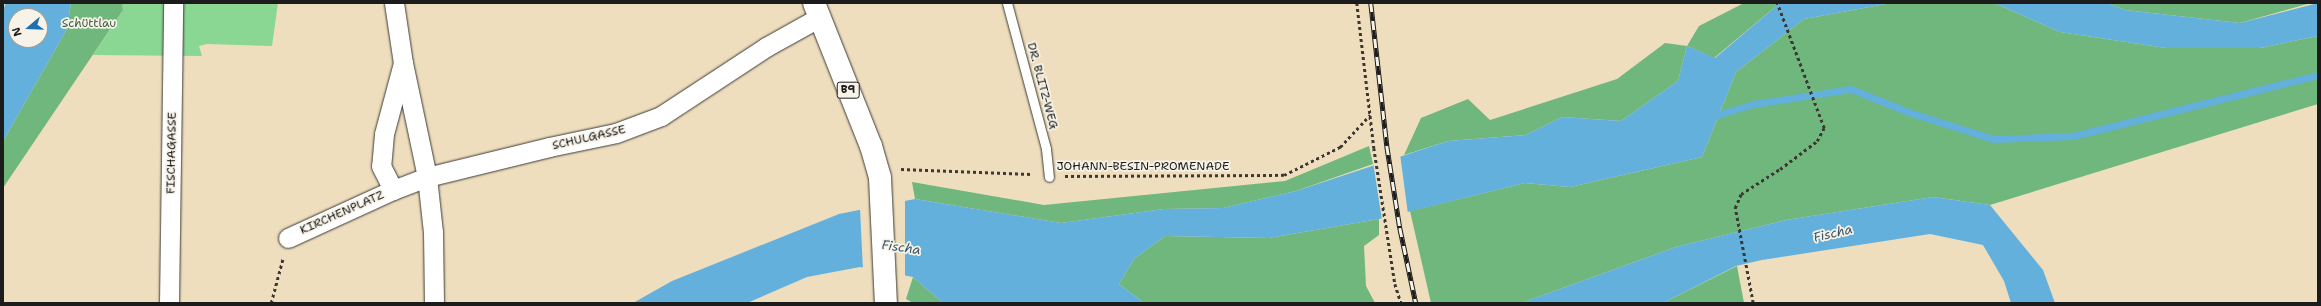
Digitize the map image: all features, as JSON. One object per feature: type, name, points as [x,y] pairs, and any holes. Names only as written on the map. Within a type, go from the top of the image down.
[{"type":"main road","name":"B9","points":[[817,10],[870,146],[888,173],[886,303]]},
{"type":"street","name":"FISCHAGASSE","points":[[169,303],[173,3]]},
{"type":"street","name":"KIRCHENPLATZ","points":[[288,238],[393,190],[427,177],[403,63],[394,3]]},
{"type":"street","name":"SCHULGASSE","points":[[427,177],[549,147],[616,134],[661,116],[766,47],[817,10]]},
{"type":"street","name":"KIRCHENPLATZ","points":[[393,190],[381,166],[384,134],[403,63]]},
{"type":"street","points":[[427,177],[433,232],[434,303]]},
{"type":"lane","name":"DR. BLITZ-WEG","points":[[1006,3],[1046,148],[1049,176]]},
{"type":"path","points":[[1357,3],[1374,148],[1395,284],[1401,303]]},
{"type":"path","points":[[1753,303],[1735,208],[1741,194],[1780,169],[1817,141],[1824,128],[1806,76],[1777,3]]},
{"type":"path","name":"JOHANN-BESIN-PROMENADE","points":[[888,173],[1020,172],[1049,176],[1284,175],[1340,147],[1370,115]]},
{"type":"path","name":"KIRCHENPLATZ","points":[[271,303],[288,238]]},
{"type":"green space","name":"Schüttlau","points":[[71,3],[122,3],[123,10],[3,188],[3,141],[67,29]]},
{"type":"green space","points":[[122,3],[278,3],[272,46],[207,44],[199,46],[202,56],[93,55],[123,10]]},
{"type":"green space","points":[[1744,3],[1780,3],[1714,58],[1687,46],[1699,26]]},
{"type":"green space","points":[[1891,3],[1994,3],[2060,32],[2166,48],[2260,48],[2318,36],[2318,104],[1990,205],[1933,197],[1786,220],[1676,247],[1521,303],[1431,303],[1410,211],[1525,183],[1570,187],[1702,157],[1736,72],[1804,19]]},
{"type":"green space","points":[[2107,3],[2311,3],[2240,23],[2125,10]]},
{"type":"green space","points":[[1665,43],[1687,46],[1678,81],[1621,121],[1562,117],[1526,135],[1448,141],[1404,155],[1421,118],[1468,99],[1490,120],[1617,79]]},
{"type":"green space","points":[[1369,146],[1373,164],[1296,191],[1223,208],[1164,209],[1061,223],[915,199],[912,182],[1044,205],[1285,181]]},
{"type":"green space","points":[[1379,219],[1379,235],[1364,246],[1366,286],[1375,303],[1144,303],[1119,284],[1134,259],[1165,236],[1269,238]]},
{"type":"green space","points":[[1737,266],[1744,303],[1663,303]]},
{"type":"green space","points":[[913,277],[943,303],[913,303],[906,299]]},
{"type":"water","points":[[6,3],[71,3],[67,29],[3,141],[3,10]]},
{"type":"water","name":"Fischa","points":[[1780,3],[1891,3],[1804,19],[1736,72],[1702,157],[1570,187],[1525,183],[1379,219],[1269,238],[1165,236],[1134,259],[1119,284],[1144,303],[943,303],[913,277],[860,267],[807,277],[747,303],[633,303],[672,281],[839,214],[915,199],[1061,223],[1164,209],[1223,208],[1296,191],[1448,141],[1526,135],[1562,117],[1621,121],[1678,81],[1687,46],[1715,58]]},
{"type":"water","points":[[1994,3],[2107,3],[2125,10],[2240,23],[2318,3],[2318,36],[2260,48],[2166,48],[2060,32]]},
{"type":"water","name":"Fischa","points":[[1933,197],[1990,205],[2043,270],[2055,303],[2011,303],[2004,281],[1983,245],[1930,234],[1762,260],[1736,266],[1663,303],[1521,303],[1676,247],[1786,220]]},
{"type":"pier","points":[[1400,154],[1408,214],[1382,220],[1373,162]]},
{"type":"pier","points":[[905,199],[905,278],[863,270],[860,208]]},
{"type":"waterway","points":[[1711,117],[1753,104],[1851,89],[1908,112],[1993,139],[2073,136],[2318,75]]},
{"type":"railway","points":[[1371,3],[1387,146],[1400,228],[1416,303]]}]
